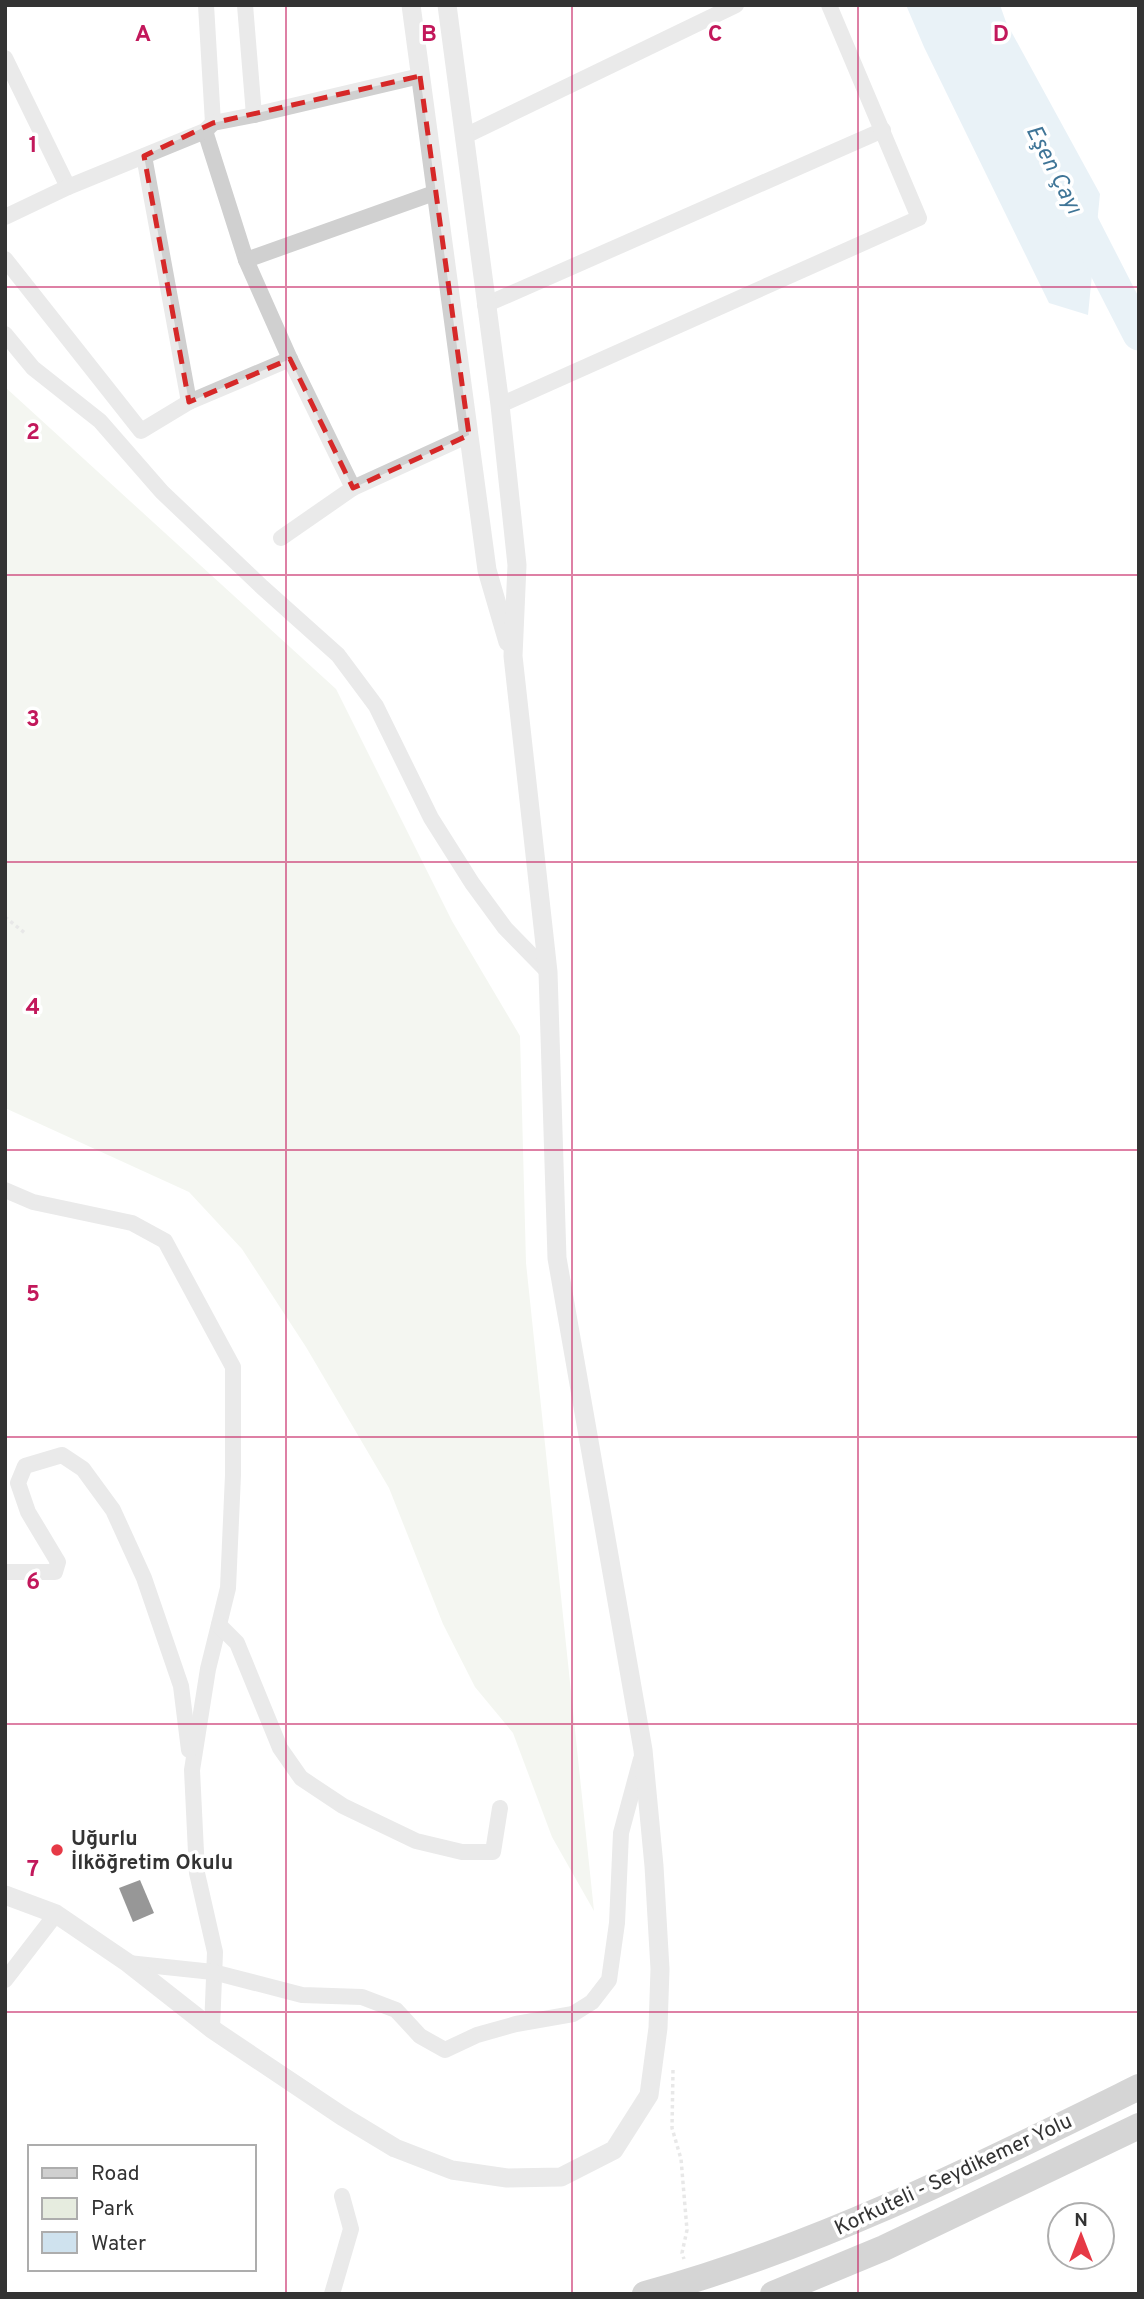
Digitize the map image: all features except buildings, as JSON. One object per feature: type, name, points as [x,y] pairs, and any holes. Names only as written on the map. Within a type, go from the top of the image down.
[{"type":"highway","name":"Korkuteli - Seydikemer Yolu","points":[[645,2294],[690,2281],[870,2216],[1139,2087]]},
{"type":"highway","name":"Korkuteli - Seydikemer Yolu","points":[[773,2294],[884,2248],[1139,2126]]},
{"type":"street","points":[[206,5],[209,127],[246,260],[290,359],[353,488]]},
{"type":"street","points":[[245,5],[254,115]]},
{"type":"street","points":[[411,5],[487,570],[513,656]]},
{"type":"street","points":[[5,1895],[56,1914],[128,1964],[212,2029],[342,2116],[395,2148],[452,2170],[507,2178],[561,2177],[614,2150],[649,2095],[658,2028],[660,1969],[643,1750],[557,1258],[548,972],[513,656],[517,565],[500,405],[447,5]]},
{"type":"street","points":[[465,136],[736,5]]},
{"type":"street","points":[[500,405],[919,218],[829,5]]},
{"type":"street","points":[[5,58],[68,187]]},
{"type":"street","points":[[5,216],[209,127],[421,76]]},
{"type":"street","points":[[485,305],[883,130]]},
{"type":"street","points":[[144,156],[189,402]]},
{"type":"street","points":[[246,260],[437,192]]},
{"type":"street","points":[[5,259],[141,431],[189,402],[290,359]]},
{"type":"street","points":[[5,334],[33,368],[100,421],[162,492],[338,655],[376,706],[431,818],[472,883],[505,928],[548,972]]},
{"type":"street","points":[[281,538],[353,488],[469,435]]},
{"type":"street","points":[[5,1190],[33,1202],[132,1223],[165,1241],[233,1367],[233,1475],[228,1588],[208,1669],[192,1770]]},
{"type":"street","points":[[5,1572],[55,1572],[58,1562],[28,1512],[18,1483],[25,1466],[62,1455],[83,1469],[113,1510],[144,1578],[181,1686],[192,1770],[197,1873],[215,1952],[212,2029]]},
{"type":"street","points":[[219,1625],[237,1643],[280,1748],[300,1778],[342,1806],[416,1841],[462,1852],[493,1852],[500,1808]]},
{"type":"street","points":[[128,1964],[213,1972],[302,1995],[362,1997],[396,2010],[420,2036],[445,2050],[477,2035],[516,2024],[573,2014],[592,2002],[609,1980],[617,1923],[621,1833],[643,1750]]},
{"type":"street","points":[[5,1980],[56,1914]]},
{"type":"street","points":[[332,2294],[351,2229],[342,2196]]},
{"type":"path","points":[[5,917],[26,934]]},
{"type":"path","points":[[673,2059],[672,2128],[681,2160],[687,2230],[682,2253],[690,2281]]},
{"type":"highlighted area","points":[[420,76],[469,435],[353,488],[290,359],[189,402],[144,156],[213,123]]},
{"type":"green space","points":[[5,387],[336,689],[452,921],[520,1036],[526,1263],[594,1911],[552,1837],[513,1733],[475,1687],[443,1624],[389,1488],[306,1347],[242,1249],[189,1192],[5,1108]]},
{"type":"water","points":[[906,5],[1000,5],[1006,22],[1100,194],[1088,315],[1049,303]]},
{"type":"waterway","name":"Eşen Çayı","points":[[1074,207],[1139,334]]},
{"type":"place","name":"Uğurlu İlköğretim Okulu","points":[[57,1850]]}]
